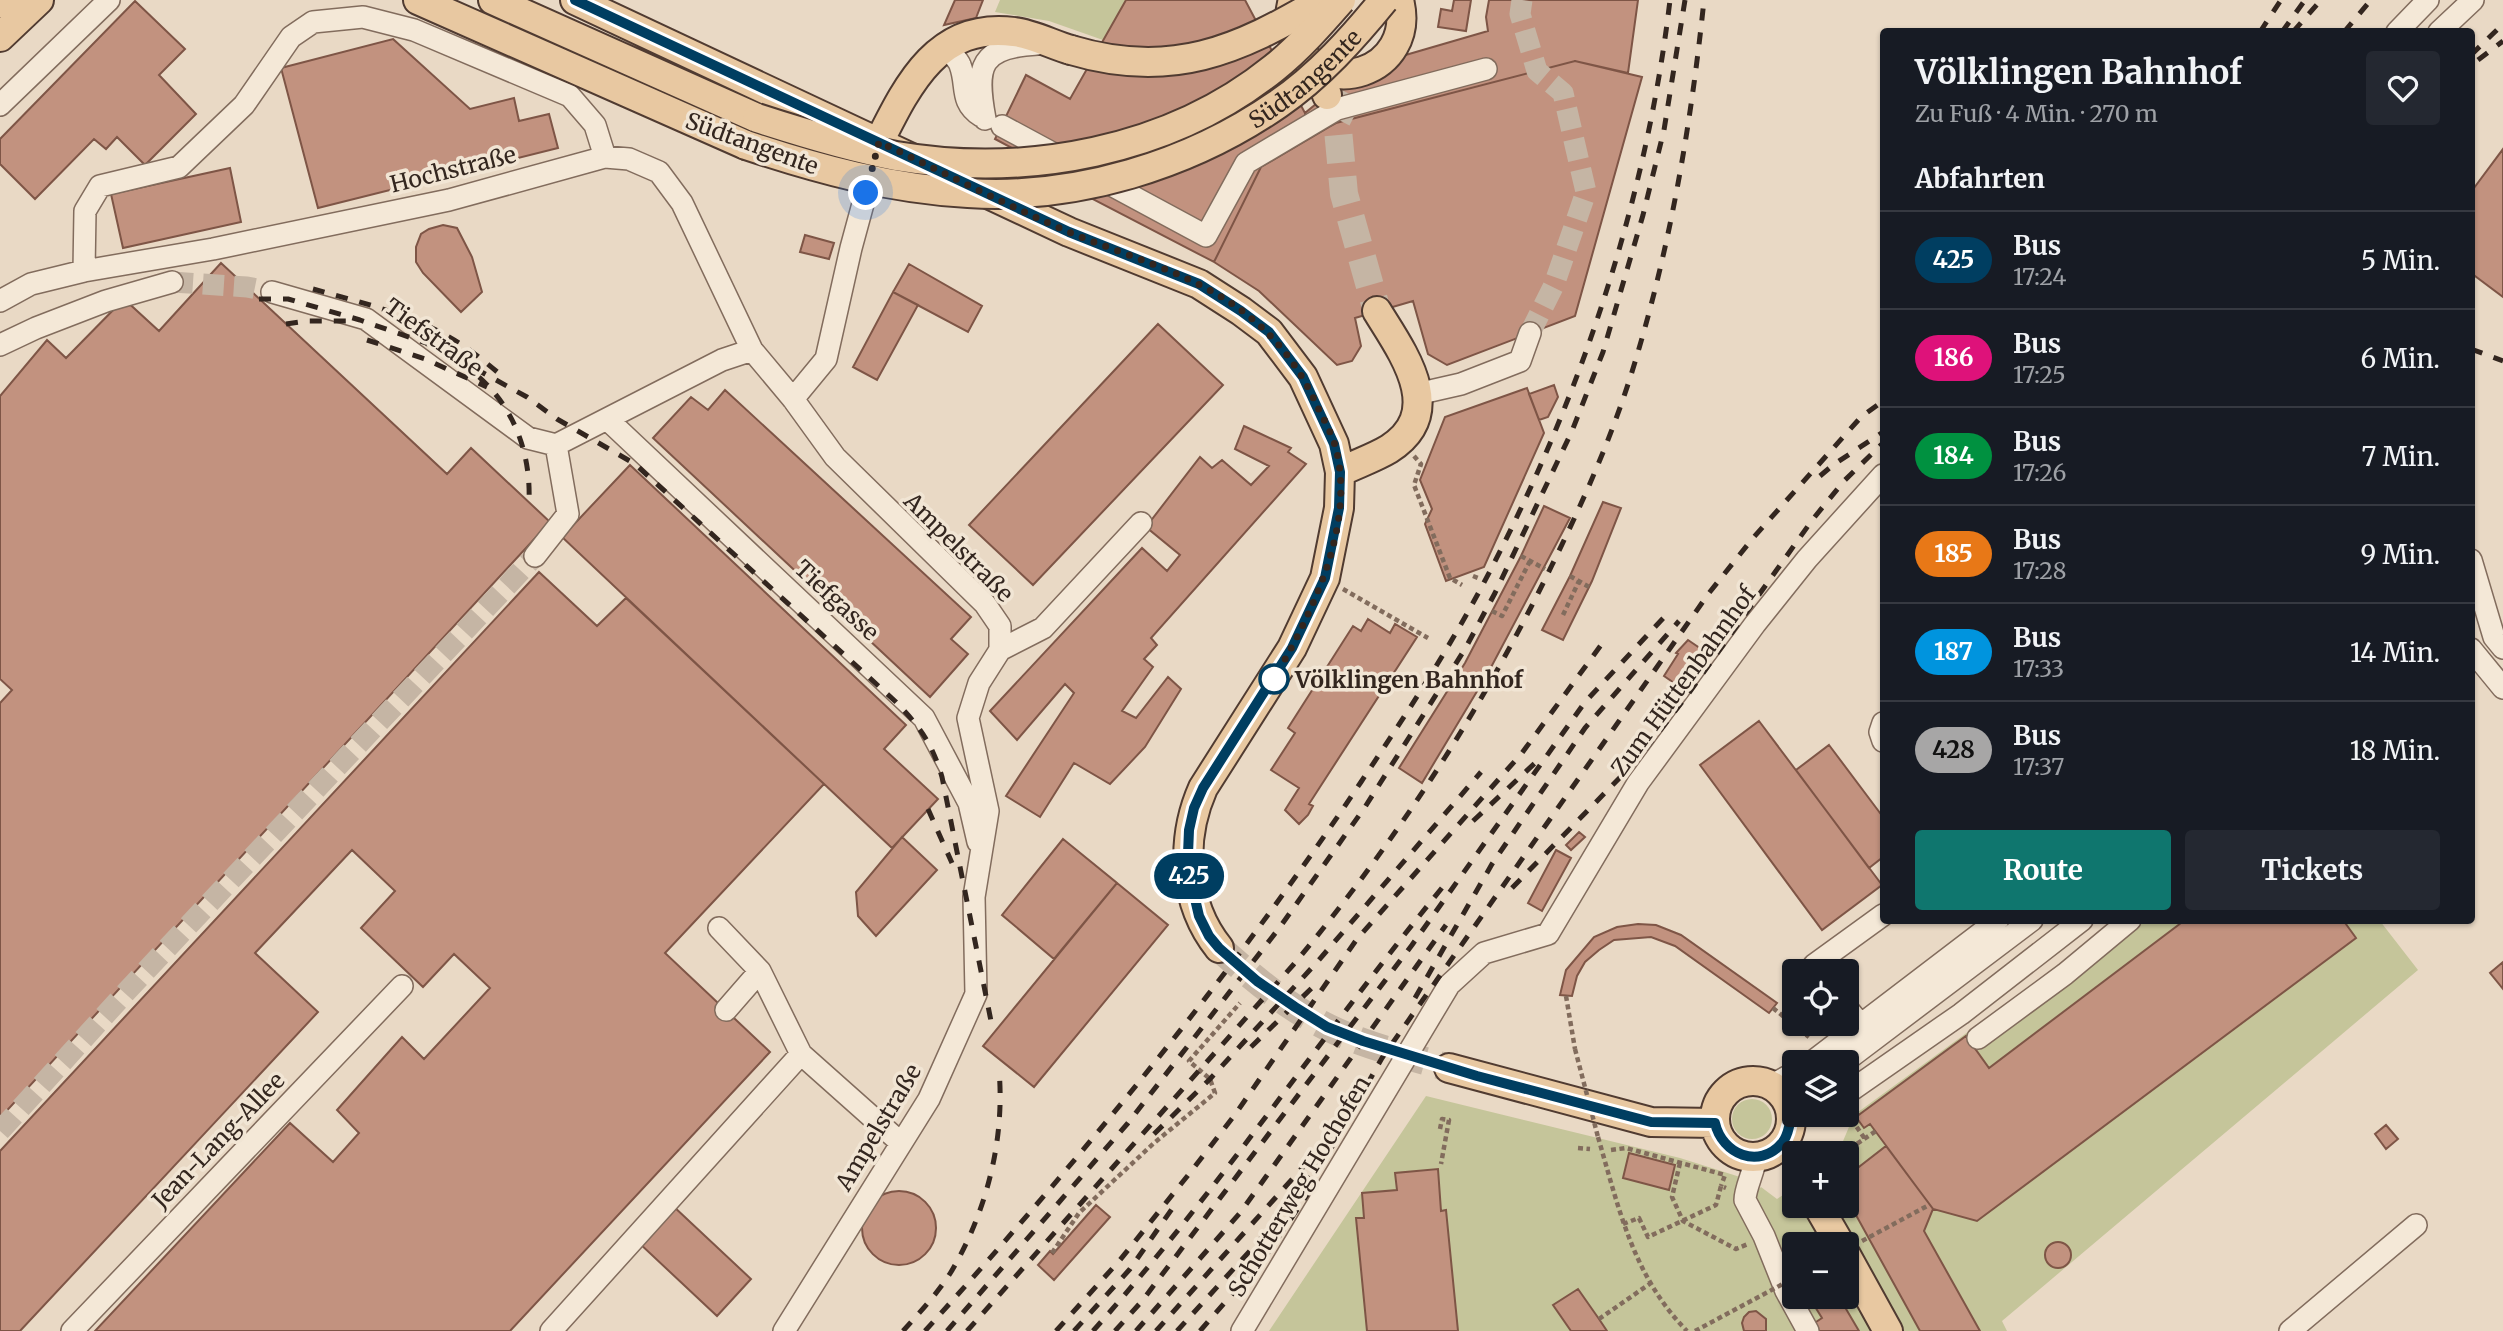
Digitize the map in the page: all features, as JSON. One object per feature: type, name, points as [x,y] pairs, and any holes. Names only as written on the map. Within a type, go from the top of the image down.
[{"type":"main road","points":[[0,3],[5,0]]},
{"type":"main road","points":[[0,37],[39,0]]},
{"type":"main road","name":"Südtangente","points":[[418,0],[746,145],[807,166],[871,180],[970,194],[1046,190],[1119,177],[1186,154],[1236,131],[1280,103],[1339,51],[1400,4]]},
{"type":"main road","name":"Südtangente","points":[[493,0],[757,118],[808,135],[895,156],[937,161],[1003,163],[1090,153],[1142,139],[1184,123],[1241,92],[1294,51],[1341,0]]},
{"type":"main road","points":[[575,0],[1069,232],[1199,284],[1269,332],[1303,377],[1334,444],[1340,472],[1339,508],[1325,578],[1292,648],[1203,788],[1194,808],[1189,830],[1189,873],[1199,916],[1209,936],[1219,948]]},
{"type":"main road","points":[[879,142],[915,77],[927,61],[967,34],[1016,32],[1059,47],[1127,62],[1168,63],[1223,51],[1277,27],[1323,0]]},
{"type":"main road","points":[[1292,1],[1292,32],[1297,45],[1315,65],[1348,85]]},
{"type":"main road","points":[[1348,85],[1389,56],[1396,44],[1400,4]]},
{"type":"main road","points":[[1315,65],[1346,75],[1348,85]]},
{"type":"main road","points":[[1340,472],[1388,450],[1401,440],[1412,426],[1418,409],[1409,363],[1377,312]]},
{"type":"main road","points":[[1449,1068],[1651,1122],[1715,1123]]},
{"type":"main road","points":[[1782,1079],[1756,1080],[1732,1087],[1717,1106],[1715,1123],[1719,1137],[1741,1156],[1777,1156],[1789,1127]]},
{"type":"main road","points":[[1859,1270],[1888,1331]]},
{"type":"lane","points":[[0,105],[109,0]]},
{"type":"lane","points":[[2401,28],[2428,0]]},
{"type":"lane","points":[[2443,28],[2473,0]]},
{"type":"lane","points":[[84,271],[85,212],[100,186],[179,167],[244,105],[291,37],[313,22],[363,17],[414,30],[570,96],[595,125],[605,157]]},
{"type":"lane","points":[[946,47],[960,65],[964,91],[971,109],[1206,236],[1246,163],[1257,156],[1337,109],[1486,69]]},
{"type":"lane","points":[[994,122],[979,88],[985,63],[1003,48],[1059,47]]},
{"type":"lane","points":[[793,399],[826,359],[879,142]]},
{"type":"lane","name":"Hochstraße","points":[[0,301],[31,284],[84,271],[213,249],[449,200],[605,157],[629,159],[659,172],[682,203],[752,350],[793,399]]},
{"type":"lane","points":[[0,345],[106,301],[172,282]]},
{"type":"lane","name":"Tiefstraße","points":[[272,292],[366,319],[528,438],[556,445]]},
{"type":"lane","points":[[1417,394],[1461,384],[1520,361],[1530,333]]},
{"type":"lane","points":[[535,556],[568,514],[556,445],[722,360],[752,350]]},
{"type":"lane","name":"Ampelstraße","points":[[784,1331],[929,1099],[976,994],[974,897],[988,811],[968,718],[979,683],[1000,650],[1000,626],[985,604],[835,457],[793,399]]},
{"type":"lane","name":"Tiefgasse","points":[[607,419],[924,718],[969,803],[981,853]]},
{"type":"lane","name":"Zum Hüttenbahnhof","points":[[1548,934],[1653,762],[1807,559],[1880,478]]},
{"type":"lane","points":[[1000,650],[1043,628],[1141,523]]},
{"type":"lane","points":[[2475,573],[2494,637],[2503,648]]},
{"type":"lane","points":[[2475,654],[2503,688]]},
{"type":"lane","points":[[1822,959],[1880,917]]},
{"type":"lane","points":[[1819,1050],[1860,1024],[1993,924]]},
{"type":"lane","points":[[1859,1051],[2027,924]]},
{"type":"lane","points":[[1859,1085],[1961,1014],[2077,924]]},
{"type":"lane","points":[[1978,1038],[2125,924]]},
{"type":"lane","points":[[719,928],[760,971],[800,1054],[901,1143]]},
{"type":"lane","name":"Schotterweg Hochofen","points":[[1242,1331],[1449,985],[1484,953],[1548,934]]},
{"type":"lane","points":[[726,1010],[760,971]]},
{"type":"lane","name":"Jean-Lang-Allee","points":[[72,1331],[402,986]]},
{"type":"lane","points":[[551,1331],[800,1054]]},
{"type":"lane","points":[[1777,1156],[1754,1173],[1745,1200],[1764,1236],[1786,1291],[1808,1331]]},
{"type":"lane","points":[[2290,1331],[2416,1225]]},
{"type":"path","points":[[1419,461],[1421,464],[1414,485],[1448,580],[1462,585]]},
{"type":"path","points":[[1521,556],[1545,569]]},
{"type":"path","points":[[1492,611],[1502,616],[1530,561]]},
{"type":"path","points":[[1570,576],[1589,587]]},
{"type":"path","points":[[1563,615],[1579,581]]},
{"type":"path","points":[[1357,597],[1428,638]]},
{"type":"path","points":[[1566,996],[1575,1049],[1623,1224],[1634,1254],[1666,1309],[1687,1331]]},
{"type":"path","points":[[1052,1253],[1079,1213],[1154,1143],[1215,1093],[1210,1079],[1189,1061],[1240,1003]]},
{"type":"path","points":[[1773,1008],[1811,1050]]},
{"type":"path","points":[[1440,1129],[1443,1111]]},
{"type":"path","points":[[1441,1164],[1450,1120],[1442,1119]]},
{"type":"path","points":[[1857,1127],[1865,1139]]},
{"type":"path","points":[[1859,1143],[1876,1131]]},
{"type":"path","points":[[1578,1148],[1590,1149]]},
{"type":"path","points":[[1611,1150],[1626,1148],[1725,1175],[1716,1205],[1683,1221],[1648,1237],[1639,1218],[1623,1224]]},
{"type":"path","points":[[1680,1163],[1672,1197],[1683,1221],[1737,1249],[1764,1236]]},
{"type":"path","points":[[1859,1241],[1929,1205]]},
{"type":"path","points":[[1599,1319],[1651,1283]]},
{"type":"path","points":[[1695,1331],[1782,1284]]},
{"type":"green space","points":[[1000,0],[1126,0],[1103,40],[1049,21],[995,12]]},
{"type":"green space","points":[[2116,924],[2382,924],[2418,970],[2002,1321],[2007,1331],[1269,1331],[1426,1096],[1680,1158],[1740,1177],[1757,1191],[1761,1187],[1777,1199],[1782,1196],[1782,1218],[1859,1218],[1859,1141],[1843,1141],[1849,1127],[1859,1127],[1859,1111]]},
{"type":"green space","points":[[1752,1099],[1760,1100],[1766,1105],[1771,1111],[1771,1127],[1766,1133],[1760,1138],[1752,1139],[1744,1138],[1738,1133],[1733,1127],[1732,1119],[1733,1111],[1738,1105],[1744,1100]]},
{"type":"building","points":[[955,0],[983,0],[976,18],[944,25]]},
{"type":"building","points":[[1126,0],[1245,0],[1305,113],[1307,139],[1261,167],[1214,262],[1014,158],[1014,149],[995,139],[1026,75],[1070,99]]},
{"type":"building","points":[[1454,0],[1471,0],[1466,31],[1438,27],[1441,9],[1452,11]]},
{"type":"building","points":[[1489,0],[1638,0],[1628,73],[1575,61],[1336,123],[1307,139],[1305,113],[1349,77],[1385,61],[1488,31],[1486,17]]},
{"type":"building","points":[[135,1],[185,49],[159,75],[196,114],[145,165],[117,137],[106,149],[94,139],[35,199],[0,164],[0,139]]},
{"type":"building","points":[[393,39],[470,109],[514,98],[519,121],[549,114],[558,148],[318,208],[281,68]]},
{"type":"building","points":[[1575,61],[1642,77],[1575,316],[1447,365],[1428,354],[1413,301],[1355,318],[1361,346],[1352,361],[1337,365],[1259,291],[1214,262],[1261,167],[1336,123]]},
{"type":"building","points":[[2503,149],[2503,297],[2475,276],[2475,187]]},
{"type":"building","points":[[230,168],[241,222],[123,248],[111,194]]},
{"type":"building","points":[[443,225],[457,228],[472,257],[482,292],[461,312],[423,273],[416,262],[416,247],[421,234]]},
{"type":"building","points":[[805,235],[834,243],[829,259],[800,252]]},
{"type":"building","points":[[221,263],[447,474],[471,448],[550,522],[0,1118],[0,703],[12,690],[0,679],[0,396],[47,340],[66,358],[124,299],[159,331]]},
{"type":"building","points":[[909,264],[982,306],[968,332],[893,292]]},
{"type":"building","points":[[893,292],[918,305],[877,380],[853,367]]},
{"type":"building","points":[[1158,324],[1223,385],[1033,585],[969,525]]},
{"type":"building","points":[[1554,385],[1558,397],[1548,417],[1539,420],[1529,394]]},
{"type":"building","points":[[1527,388],[1544,433],[1484,567],[1446,581],[1425,524],[1432,509],[1420,480],[1445,417]]},
{"type":"building","points":[[725,390],[971,617],[951,639],[968,654],[930,697],[653,438],[691,397],[708,410]]},
{"type":"building","points":[[1244,426],[1291,448],[1288,452],[1306,464],[1151,638],[1157,645],[1144,659],[1153,667],[1122,711],[1136,718],[1168,677],[1181,689],[1145,747],[1110,784],[1074,763],[1040,817],[1006,796],[1074,693],[1065,684],[1017,740],[990,711],[1142,548],[1167,571],[1180,555],[1146,527],[1200,457],[1212,468],[1222,460],[1251,485],[1269,466],[1235,449]]},
{"type":"building","points":[[630,465],[906,725],[884,749],[938,799],[892,848],[562,537]]},
{"type":"building","points":[[1603,502],[1621,508],[1592,581],[1563,640],[1542,630]]},
{"type":"building","points":[[1544,506],[1570,518],[1488,673],[1422,783],[1399,768],[1465,663]]},
{"type":"building","points":[[539,572],[597,626],[626,598],[824,784],[665,953],[770,1052],[510,1331],[95,1331],[290,1123],[333,1162],[359,1133],[337,1110],[402,1037],[424,1059],[490,988],[454,954],[423,987],[361,928],[395,891],[352,850],[255,953],[318,1012],[20,1331],[0,1331],[0,1151]]},
{"type":"building","points":[[1368,619],[1390,633],[1395,624],[1417,637],[1309,804],[1313,806],[1308,815],[1299,824],[1285,810],[1299,788],[1271,770],[1295,733],[1288,728],[1353,626],[1361,631]]},
{"type":"building","points":[[1688,640],[1707,653],[1683,689],[1664,676],[1678,654],[1676,653]]},
{"type":"building","points":[[1759,721],[1880,882],[1880,886],[1822,930],[1700,765]]},
{"type":"building","points":[[1829,745],[1880,813],[1880,859],[1869,868],[1796,770]]},
{"type":"building","points":[[1579,832],[1585,837],[1571,850],[1566,845]]},
{"type":"building","points":[[902,837],[937,870],[876,936],[858,916],[856,892]]},
{"type":"building","points":[[1063,839],[1117,883],[1054,959],[1002,915]]},
{"type":"building","points":[[1556,850],[1571,858],[1542,911],[1528,903]]},
{"type":"building","points":[[1117,883],[1168,925],[1034,1087],[983,1046]]},
{"type":"building","points":[[2180,924],[2346,924],[2356,938],[1977,1221],[1933,1209],[1870,1124],[1864,1128],[1859,1121],[1859,1115],[1966,1036],[1989,1068]]},
{"type":"building","points":[[1656,925],[1681,935],[1777,1003],[1769,1013],[1675,946],[1651,937],[1614,940],[1585,962],[1577,976],[1572,996],[1560,995],[1566,970],[1594,937],[1617,927]]},
{"type":"building","points":[[2503,962],[2503,989],[2490,973]]},
{"type":"building","points":[[2386,1125],[2398,1139],[2386,1149],[2375,1134]]},
{"type":"building","points":[[1886,1146],[1933,1209],[1924,1231],[1980,1331],[1920,1331],[1858,1218],[1859,1167]]},
{"type":"building","points":[[1629,1153],[1675,1165],[1669,1190],[1623,1178]]},
{"type":"building","points":[[1438,1169],[1441,1211],[1446,1210],[1458,1331],[1367,1331],[1356,1218],[1364,1218],[1362,1193],[1397,1190],[1395,1173]]},
{"type":"building","points":[[892,1191],[906,1191],[920,1197],[930,1207],[936,1228],[934,1242],[920,1259],[906,1265],[892,1265],[878,1259],[868,1249],[862,1235],[862,1221],[868,1207],[878,1197]]},
{"type":"building","points":[[672,1205],[751,1279],[717,1316],[638,1242]]},
{"type":"building","points":[[1096,1205],[1110,1217],[1054,1280],[1038,1265],[1050,1251],[1053,1254]]},
{"type":"building","points":[[2058,1242],[2067,1246],[2071,1255],[2067,1264],[2058,1268],[2049,1264],[2045,1255],[2049,1246]]},
{"type":"building","points":[[1578,1289],[1607,1331],[1571,1331],[1553,1305]]},
{"type":"building","points":[[1816,1309],[1846,1309],[1859,1331],[1817,1331],[1813,1324],[1822,1318]]},
{"type":"building","points":[[1756,1311],[1766,1319],[1766,1331],[1744,1331],[1744,1317],[1749,1312]]},
{"type":"tunnel","points":[[1522,0],[1520,14],[1537,71],[1563,93],[1586,192],[1554,285],[1530,333]]},
{"type":"tunnel","points":[[1337,119],[1353,88]]},
{"type":"tunnel","points":[[1327,95],[1337,119],[1344,194],[1377,311]]},
{"type":"tunnel","points":[[172,282],[247,287],[272,292]]},
{"type":"tunnel","points":[[0,1131],[126,992],[535,556]]},
{"type":"tunnel","points":[[1219,948],[1284,1001],[1327,1027],[1372,1045],[1449,1068]]},
{"type":"railway","points":[[925,1331],[1098,1132],[1260,926],[1423,688],[1480,590],[1547,450],[1602,304],[1644,153],[1670,0]]},
{"type":"railway","points":[[947,1331],[1128,1123],[1280,927],[1365,807],[1465,649],[1495,593],[1572,431],[1603,352],[1643,215],[1664,130],[1685,0]]},
{"type":"railway","points":[[967,1331],[1332,918],[1402,822],[1497,671],[1587,491],[1618,414],[1635,362],[1659,273],[1678,183],[1704,0]]},
{"type":"railway","points":[[2263,28],[2281,0]]},
{"type":"railway","points":[[2285,28],[2305,0]]},
{"type":"railway","points":[[2296,28],[2321,0]]},
{"type":"railway","points":[[2347,28],[2371,0]]},
{"type":"railway","points":[[2475,51],[2503,24]]},
{"type":"railway","points":[[2478,60],[2503,41]]},
{"type":"railway","points":[[313,289],[390,311],[428,326],[467,348],[502,376]]},
{"type":"railway","points":[[259,299],[288,299],[360,320],[426,343],[460,362]]},
{"type":"railway","points":[[286,324],[347,321]]},
{"type":"railway","points":[[367,340],[425,359],[487,387]]},
{"type":"railway","points":[[2475,350],[2503,361]]},
{"type":"railway","points":[[454,357],[527,397],[557,419],[635,464],[912,719],[929,745],[942,777],[991,1021]]},
{"type":"railway","points":[[479,377],[502,403],[518,434],[527,467],[529,502]]},
{"type":"railway","points":[[1177,1331],[1258,1242],[1329,1152],[1382,1058],[1709,593],[1753,538],[1861,417],[1880,403]]},
{"type":"railway","points":[[1820,476],[1880,434]]},
{"type":"railway","points":[[1512,888],[1636,761],[1686,697],[1813,519],[1844,481],[1880,446]]},
{"type":"railway","points":[[1115,1331],[1142,1301],[1412,945],[1585,702],[1668,613]]},
{"type":"railway","points":[[1415,998],[1492,864],[1585,728],[1679,621]]},
{"type":"railway","points":[[1056,1331],[1120,1260],[1234,1116],[1357,939],[1522,753],[1604,641]]},
{"type":"railway","points":[[1473,821],[1535,763]]},
{"type":"railway","points":[[1154,1134],[1210,1079],[1318,961],[1481,772]]},
{"type":"railway","points":[[928,809],[952,863]]},
{"type":"railway","points":[[1093,1331],[1185,1222],[1446,883]]},
{"type":"railway","points":[[1136,1331],[1240,1213],[1446,925]]},
{"type":"railway","points":[[1251,1047],[1319,981]]},
{"type":"railway","points":[[903,1331],[946,1280],[975,1224],[991,1174],[996,1148],[999,1070]]},
{"type":"railway","points":[[1156,1331],[1303,1167],[1337,1122]]},
{"type":"railway","points":[[1200,1331],[1267,1254],[1309,1192]]},
{"type":"railway","points":[[1074,1331],[1130,1269],[1174,1206]]},
{"type":"bus line","name":"425","points":[[575,0],[1069,232],[1199,284],[1269,332],[1303,377],[1334,444],[1340,472],[1339,508],[1325,578],[1292,648],[1203,788],[1194,808],[1189,830],[1188,854],[1192,892],[1199,916],[1209,936],[1219,948],[1257,981],[1295,1007],[1327,1027],[1363,1041],[1477,1076],[1651,1122],[1715,1123],[1723,1143],[1741,1156],[1769,1154],[1785,1140],[1790,1127]]},
{"type":"place","name":"Völklingen Bahnhof","points":[[1274,679]]},
{"type":"route","points":[[866,193],[879,142],[1069,232],[1199,284],[1269,332],[1303,377],[1334,444],[1340,472],[1339,508],[1325,578],[1292,648],[1268,689],[1274,679]]}]
